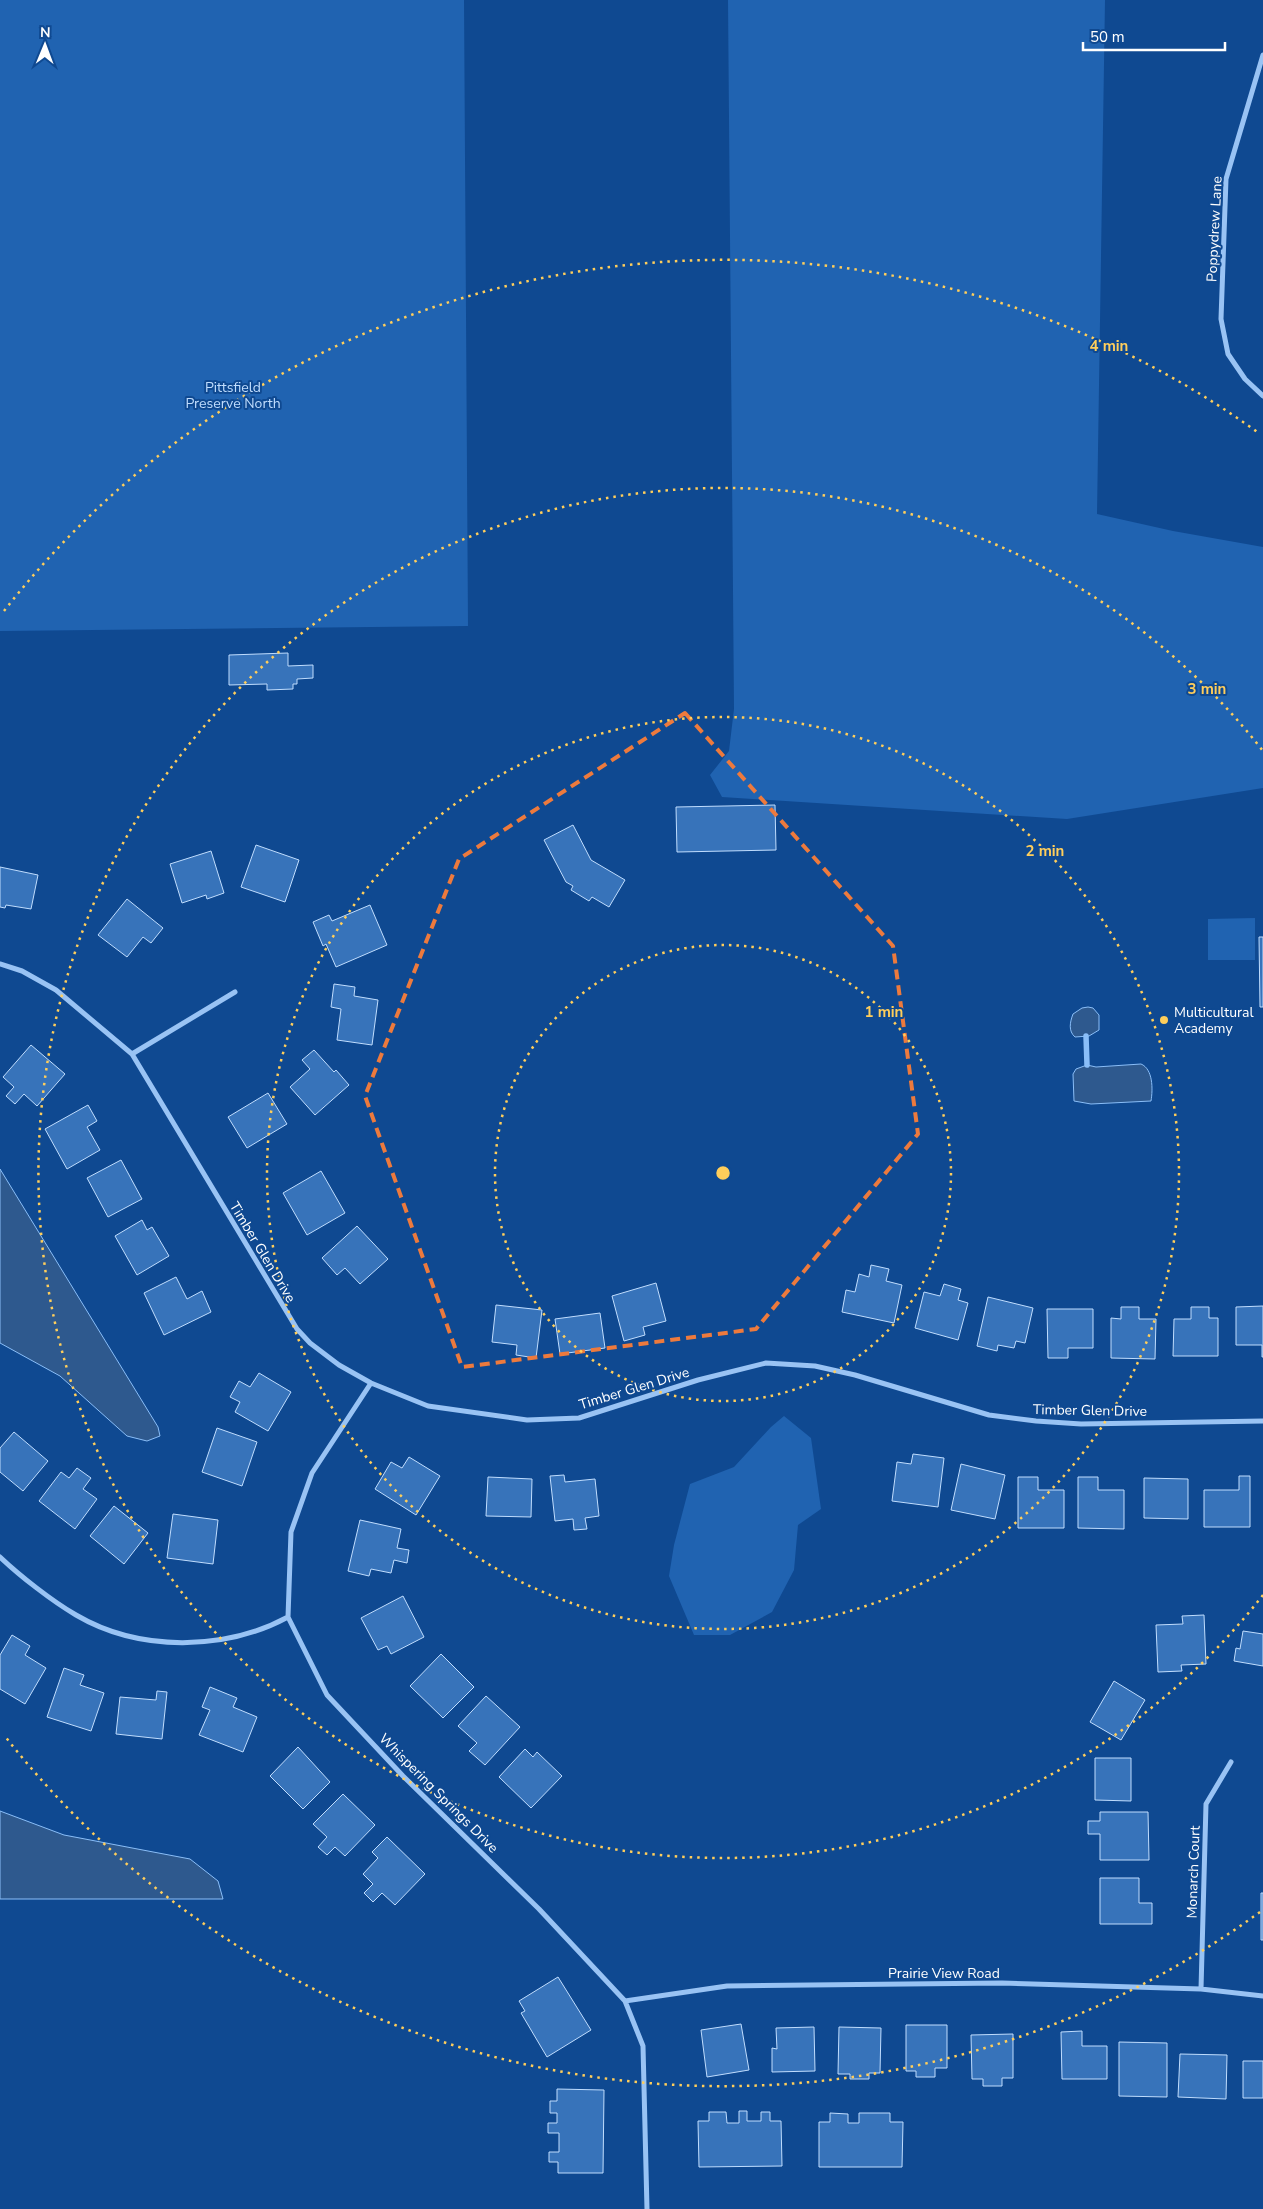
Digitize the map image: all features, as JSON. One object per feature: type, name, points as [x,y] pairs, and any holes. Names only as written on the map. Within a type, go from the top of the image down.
[{"type":"street","name":"Poppydrew Lane","points":[[1263,55],[1226,179],[1221,319],[1228,354],[1245,379],[1263,396]]},
{"type":"street","name":"Timber Glen Drive","points":[[0,964],[22,971],[56,990],[132,1054],[297,1329],[324,1354],[371,1383],[428,1406],[527,1420],[579,1418],[698,1380],[766,1363],[815,1366],[989,1415],[1036,1421],[1081,1424],[1263,1421]]},
{"type":"street","points":[[132,1054],[235,992]]},
{"type":"street","name":"Whispering Springs Drive","points":[[371,1383],[312,1473],[292,1532],[288,1617],[327,1695],[403,1776],[539,1909],[625,2001],[644,2046],[647,2209]]},
{"type":"street","points":[[0,1557],[76,1615],[109,1629],[137,1637],[181,1642],[225,1639],[268,1628],[288,1617]]},
{"type":"street","name":"Monarch Court","points":[[1201,1989],[1206,1804],[1231,1762]]},
{"type":"street","name":"Prairie View Road","points":[[625,2001],[727,1986],[1002,1983],[1201,1989],[1263,1996]]},
{"type":"highlighted area","points":[[685,713],[893,946],[918,1134],[756,1329],[462,1367],[365,1096],[459,859]]},
{"type":"green space","name":"Pittsfield Preserve North","points":[[0,0],[464,0],[468,626],[0,631]]},
{"type":"green space","points":[[728,0],[1105,0],[1097,514],[1173,531],[1263,547],[1263,788],[1067,819],[722,797],[710,775],[729,751],[734,709]]},
{"type":"green space","points":[[1255,918],[1255,960],[1208,960],[1208,919]]},
{"type":"green space","points":[[784,1416],[811,1438],[821,1509],[798,1525],[794,1570],[772,1612],[730,1635],[694,1635],[669,1576],[674,1545],[690,1484],[734,1467],[771,1427]]},
{"type":"shaded area","points":[[1082,1008],[1093,1008],[1099,1015],[1099,1030],[1089,1036],[1075,1037],[1070,1029],[1073,1014]]},
{"type":"shaded area","points":[[1141,1064],[1148,1070],[1150,1075],[1152,1085],[1151,1101],[1091,1104],[1074,1101],[1073,1074],[1076,1069],[1087,1065],[1096,1067]]},
{"type":"shaded area","points":[[0,1169],[158,1427],[160,1436],[147,1441],[127,1436],[60,1376],[0,1343]]},
{"type":"shaded area","points":[[0,1811],[64,1835],[190,1859],[218,1881],[223,1899],[0,1899]]},
{"type":"building","points":[[288,653],[288,666],[313,665],[313,678],[297,679],[297,684],[293,684],[293,689],[267,690],[267,684],[229,685],[229,655]]},
{"type":"building","points":[[775,805],[776,850],[677,852],[676,807]]},
{"type":"building","points":[[573,825],[591,860],[625,880],[609,907],[592,897],[589,901],[571,890],[573,886],[566,882],[544,840]]},
{"type":"building","points":[[256,845],[299,860],[285,902],[241,887]]},
{"type":"building","points":[[211,851],[224,893],[207,899],[206,895],[182,903],[170,864]]},
{"type":"building","points":[[0,867],[38,875],[31,909],[6,905],[5,908],[0,907]]},
{"type":"building","points":[[127,899],[163,928],[151,943],[143,937],[127,957],[98,935]]},
{"type":"building","points":[[370,905],[387,945],[336,967],[326,944],[323,946],[313,922],[329,915],[332,921]]},
{"type":"building","points":[[1259,937],[1263,937],[1263,1007],[1260,1007]]},
{"type":"building","points":[[334,984],[355,987],[354,996],[378,1000],[372,1045],[337,1040],[341,1009],[331,1007]]},
{"type":"building","points":[[31,1045],[65,1074],[37,1106],[24,1094],[15,1104],[6,1096],[14,1087],[3,1077]]},
{"type":"building","points":[[314,1050],[349,1085],[315,1115],[290,1087],[310,1069],[302,1060]]},
{"type":"building","points":[[268,1093],[287,1124],[247,1148],[228,1117]]},
{"type":"building","points":[[88,1105],[97,1121],[87,1127],[100,1150],[67,1169],[45,1129]]},
{"type":"building","points":[[121,1160],[142,1199],[108,1217],[87,1178]]},
{"type":"building","points":[[321,1171],[345,1213],[307,1235],[283,1193]]},
{"type":"building","points":[[142,1220],[147,1230],[152,1227],[169,1256],[137,1275],[115,1236]]},
{"type":"building","points":[[357,1226],[388,1259],[360,1284],[345,1268],[337,1275],[322,1258]]},
{"type":"building","points":[[871,1265],[889,1269],[886,1281],[902,1285],[894,1323],[842,1312],[846,1290],[855,1292],[859,1274],[869,1277]]},
{"type":"building","points":[[176,1277],[187,1299],[202,1291],[211,1312],[164,1335],[144,1293]]},
{"type":"building","points":[[656,1283],[666,1321],[643,1327],[645,1335],[624,1341],[612,1296]]},
{"type":"building","points":[[944,1284],[961,1289],[958,1300],[968,1303],[958,1340],[915,1328],[924,1292],[940,1296]]},
{"type":"building","points":[[988,1297],[1033,1308],[1025,1343],[1016,1341],[1014,1348],[998,1345],[997,1351],[977,1346]]},
{"type":"building","points":[[496,1305],[542,1310],[536,1358],[516,1355],[517,1345],[492,1342]]},
{"type":"building","points":[[1263,1306],[1262,1357],[1262,1345],[1236,1345],[1236,1307]]},
{"type":"building","points":[[1121,1307],[1139,1307],[1139,1319],[1156,1319],[1155,1359],[1111,1358],[1111,1318],[1121,1319]]},
{"type":"building","points":[[1191,1307],[1209,1307],[1209,1318],[1218,1318],[1218,1356],[1173,1356],[1174,1319],[1191,1319]]},
{"type":"building","points":[[1047,1309],[1093,1309],[1093,1348],[1068,1348],[1068,1358],[1048,1358]]},
{"type":"building","points":[[600,1313],[605,1348],[560,1354],[555,1319]]},
{"type":"building","points":[[259,1373],[291,1392],[268,1431],[235,1412],[240,1402],[230,1397],[239,1381],[250,1387]]},
{"type":"building","points":[[217,1428],[257,1442],[242,1486],[202,1472]]},
{"type":"building","points":[[14,1432],[48,1461],[23,1491],[0,1472],[0,1448]]},
{"type":"building","points":[[913,1454],[944,1458],[938,1507],[892,1501],[897,1462],[911,1464]]},
{"type":"building","points":[[409,1457],[440,1476],[416,1515],[375,1489],[391,1462],[402,1468]]},
{"type":"building","points":[[961,1464],[1005,1475],[995,1519],[951,1510]]},
{"type":"building","points":[[77,1468],[91,1478],[83,1489],[97,1499],[75,1529],[39,1501],[61,1472],[69,1478]]},
{"type":"building","points":[[564,1475],[565,1482],[595,1479],[599,1516],[585,1518],[587,1529],[574,1530],[573,1519],[555,1521],[550,1476]]},
{"type":"building","points":[[1239,1476],[1250,1476],[1250,1527],[1204,1527],[1204,1490],[1239,1490]]},
{"type":"building","points":[[488,1477],[532,1479],[531,1517],[486,1516]]},
{"type":"building","points":[[1018,1477],[1038,1477],[1038,1490],[1064,1490],[1064,1528],[1018,1528]]},
{"type":"building","points":[[1078,1477],[1098,1477],[1098,1490],[1124,1490],[1124,1529],[1078,1528]]},
{"type":"building","points":[[1144,1478],[1188,1479],[1188,1519],[1144,1518]]},
{"type":"building","points":[[114,1506],[148,1533],[124,1564],[90,1536]]},
{"type":"building","points":[[173,1514],[218,1520],[213,1564],[167,1558]]},
{"type":"building","points":[[360,1520],[401,1529],[397,1548],[409,1550],[407,1563],[394,1560],[391,1573],[371,1569],[369,1576],[348,1571]]},
{"type":"building","points":[[403,1596],[424,1637],[391,1654],[387,1646],[378,1650],[361,1618]]},
{"type":"building","points":[[1204,1615],[1206,1664],[1181,1665],[1182,1671],[1158,1672],[1156,1625],[1183,1624],[1182,1616]]},
{"type":"building","points":[[1243,1631],[1263,1634],[1263,1666],[1234,1661],[1236,1648],[1240,1649]]},
{"type":"building","points":[[12,1635],[30,1646],[25,1655],[46,1668],[25,1704],[0,1689],[0,1655]]},
{"type":"building","points":[[441,1654],[474,1687],[443,1718],[410,1686]]},
{"type":"building","points":[[64,1668],[84,1675],[80,1685],[104,1693],[91,1731],[47,1717]]},
{"type":"building","points":[[1114,1681],[1145,1700],[1121,1740],[1090,1722]]},
{"type":"building","points":[[210,1687],[237,1698],[233,1707],[257,1717],[243,1752],[199,1735],[210,1710],[202,1707]]},
{"type":"building","points":[[157,1691],[167,1692],[162,1739],[116,1734],[120,1697],[156,1700]]},
{"type":"building","points":[[486,1696],[520,1727],[485,1765],[469,1751],[477,1743],[458,1726]]},
{"type":"building","points":[[298,1747],[330,1782],[303,1809],[270,1776]]},
{"type":"building","points":[[525,1749],[533,1757],[537,1752],[562,1776],[531,1808],[499,1777]]},
{"type":"building","points":[[1095,1758],[1131,1758],[1131,1801],[1095,1800]]},
{"type":"building","points":[[343,1794],[375,1825],[345,1856],[335,1847],[327,1855],[318,1847],[327,1837],[313,1824]]},
{"type":"building","points":[[1100,1812],[1148,1812],[1149,1860],[1100,1860],[1100,1834],[1088,1834],[1088,1821],[1100,1821]]},
{"type":"building","points":[[387,1837],[425,1874],[395,1905],[382,1893],[373,1902],[364,1893],[373,1884],[363,1874],[378,1858],[372,1852]]},
{"type":"building","points":[[1100,1878],[1139,1878],[1139,1903],[1152,1903],[1152,1924],[1100,1924]]},
{"type":"building","points":[[1261,1893],[1263,1893],[1263,1940],[1261,1940]]},
{"type":"building","points":[[558,1977],[591,2030],[547,2057],[521,2013],[525,2011],[519,2001]]},
{"type":"building","points":[[741,2024],[749,2070],[707,2077],[701,2030]]},
{"type":"building","points":[[906,2025],[947,2025],[947,2068],[935,2068],[935,2077],[916,2077],[916,2071],[906,2071]]},
{"type":"building","points":[[814,2027],[815,2071],[772,2072],[772,2048],[777,2049],[776,2028]]},
{"type":"building","points":[[839,2027],[881,2028],[880,2073],[869,2073],[869,2079],[850,2079],[850,2074],[838,2074]]},
{"type":"building","points":[[1082,2031],[1082,2046],[1107,2046],[1107,2079],[1062,2079],[1061,2032]]},
{"type":"building","points":[[1013,2034],[1013,2078],[1002,2078],[1002,2086],[983,2086],[983,2079],[972,2079],[971,2035]]},
{"type":"building","points":[[1119,2042],[1167,2043],[1167,2097],[1119,2096]]},
{"type":"building","points":[[1180,2054],[1227,2055],[1226,2099],[1178,2097]]},
{"type":"building","points":[[1243,2061],[1263,2061],[1263,2098],[1243,2098]]},
{"type":"building","points":[[557,2089],[604,2090],[603,2173],[558,2173],[558,2162],[549,2162],[549,2152],[559,2152],[559,2133],[548,2133],[548,2123],[557,2123],[557,2113],[550,2113],[550,2101],[557,2101]]},
{"type":"building","points":[[739,2111],[747,2111],[747,2121],[761,2121],[761,2112],[770,2112],[770,2121],[781,2121],[782,2166],[699,2167],[698,2121],[709,2121],[709,2112],[726,2112],[727,2123],[739,2123]]},
{"type":"building","points":[[830,2113],[848,2114],[848,2123],[859,2123],[859,2113],[890,2113],[890,2122],[903,2122],[902,2167],[819,2167],[819,2122],[830,2122]]},
{"type":"waterway","points":[[1086,1036],[1087,1065]]},
{"type":"place","name":"Multicultural Academy","points":[[1164,1020]]}]
